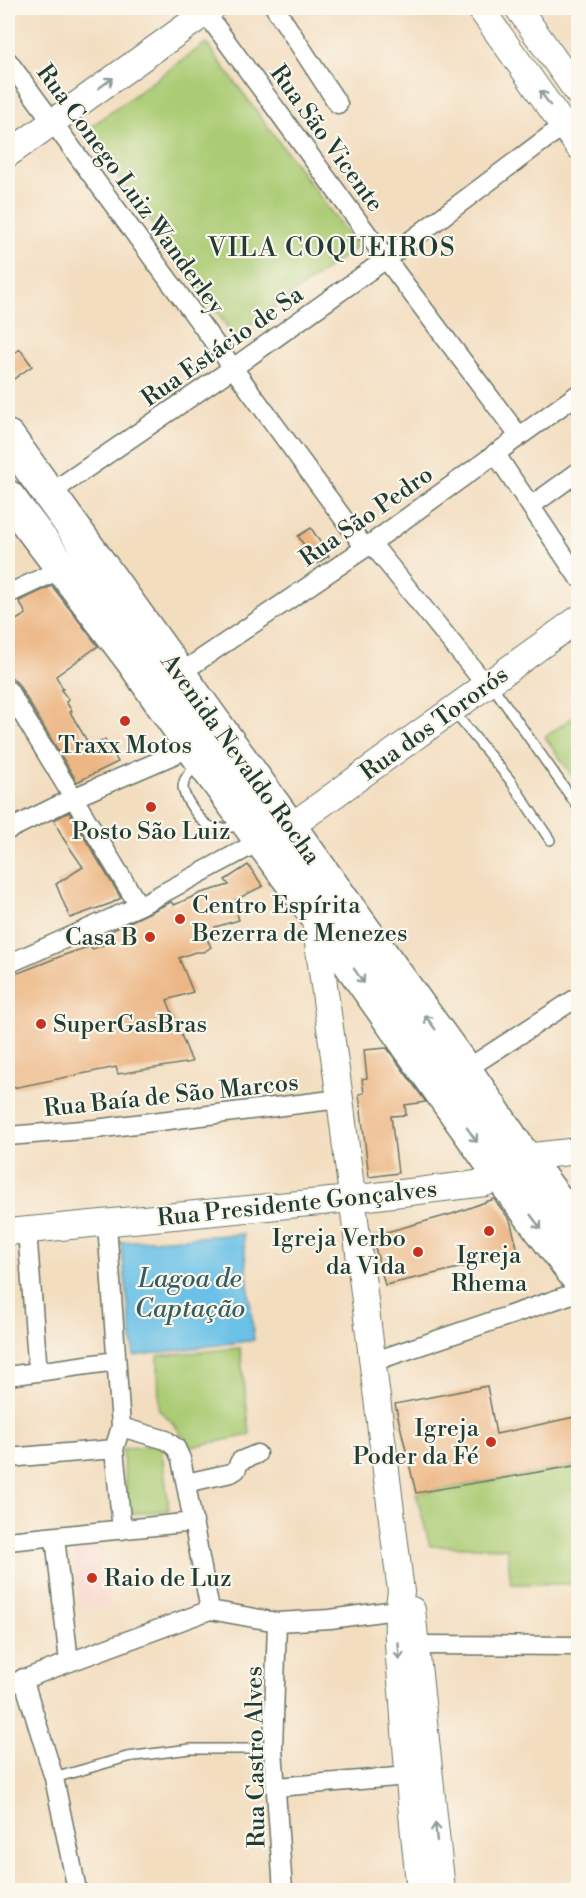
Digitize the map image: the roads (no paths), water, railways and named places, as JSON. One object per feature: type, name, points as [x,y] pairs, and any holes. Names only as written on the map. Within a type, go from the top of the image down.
[{"type":"highway","name":"Avenida Nevaldo Rocha","points":[[8,437],[29,467],[19,501]]},
{"type":"highway","name":"Avenida Nevaldo Rocha","points":[[19,501],[65,554],[132,660],[197,754],[268,828],[465,1070],[512,1166],[579,1278]]},
{"type":"highway","name":"Avenida Nevaldo Rocha","points":[[19,501],[179,674],[313,911],[512,1166],[579,1228]]},
{"type":"street","points":[[275,8],[338,104]]},
{"type":"street","points":[[480,8],[579,146]]},
{"type":"street","points":[[8,154],[207,9]]},
{"type":"street","name":"Rua São Vicente","points":[[207,9],[386,259],[519,436]]},
{"type":"street","points":[[516,57],[523,14]]},
{"type":"street","points":[[523,14],[579,93]]},
{"type":"street","name":"Rua Conego Luiz Wanderley","points":[[8,61],[233,368],[368,546],[488,684]]},
{"type":"street","name":"Rua Estácio de Sa","points":[[19,501],[233,368],[386,259],[564,125]]},
{"type":"street","name":"Rua São Pedro","points":[[179,674],[368,546],[579,394]]},
{"type":"street","points":[[495,453],[579,577]]},
{"type":"street","points":[[531,506],[579,472]]},
{"type":"street","points":[[8,594],[65,554]]},
{"type":"street","name":"Rua dos Tororós","points":[[8,964],[139,906],[268,828],[452,710],[579,619]]},
{"type":"street","points":[[8,690],[139,906]]},
{"type":"street","points":[[8,830],[73,798],[197,754]]},
{"type":"street","points":[[313,911],[340,1100],[404,1603],[416,1644],[442,1890]]},
{"type":"street","points":[[465,1070],[579,998]]},
{"type":"street","name":"Rua Baía de São Marcos","points":[[8,1137],[340,1100]]},
{"type":"street","name":"Rua Presidente Gonçalves","points":[[17,1231],[485,1183],[512,1166],[579,1152]]},
{"type":"street","points":[[107,1223],[121,1427],[114,1449],[122,1530]]},
{"type":"street","points":[[17,1231],[37,1360]]},
{"type":"street","points":[[372,1362],[579,1292]]},
{"type":"street","points":[[8,1376],[116,1361]]},
{"type":"street","points":[[121,1427],[159,1437],[172,1443],[179,1453],[210,1610]]},
{"type":"street","points":[[8,1458],[114,1449]]},
{"type":"street","points":[[186,1483],[231,1473],[236,1470],[240,1461],[257,1454]]},
{"type":"street","points":[[8,1541],[194,1522]]},
{"type":"street","points":[[55,1537],[69,1662]]},
{"type":"street","points":[[77,1890],[54,1778],[15,1682],[210,1610],[277,1622],[330,1619],[404,1603]]},
{"type":"street","points":[[404,1603],[398,1644],[420,1890]]},
{"type":"street","name":"Rua Castro Alves","points":[[277,1622],[273,1749],[284,1890]]},
{"type":"street","points":[[416,1644],[579,1646]]},
{"type":"street","points":[[276,1787],[408,1776]]},
{"type":"lane","points":[[29,467],[65,554]]},
{"type":"lane","points":[[488,684],[579,807]]},
{"type":"lane","points":[[452,710],[510,780],[550,840]]},
{"type":"lane","points":[[249,789],[268,828]]},
{"type":"lane","points":[[54,1778],[127,1757],[190,1749],[273,1749]]},
{"type":"water","name":"Lagoa de Captação","points":[[243,1234],[254,1340],[134,1356],[121,1242]]},
{"type":"place","name":"Traxx Motos","points":[[125,721]]},
{"type":"place","name":"Posto São Luiz","points":[[151,807]]},
{"type":"place","name":"Centro Espírita Bezerra de Menezes","points":[[180,919]]},
{"type":"place","name":"Casa B","points":[[150,937]]},
{"type":"place","name":"SuperGasBras","points":[[41,1024]]},
{"type":"place","name":"Igreja Rhema","points":[[489,1231]]},
{"type":"place","name":"Igreja Verbo da Vida","points":[[418,1252]]},
{"type":"place","name":"Igreja Poder da Fé","points":[[491,1442]]},
{"type":"place","name":"Raio de Luz","points":[[92,1578]]},
{"type":"district","name":"VILA COQUEIROS","points":[[332,247]]}]
